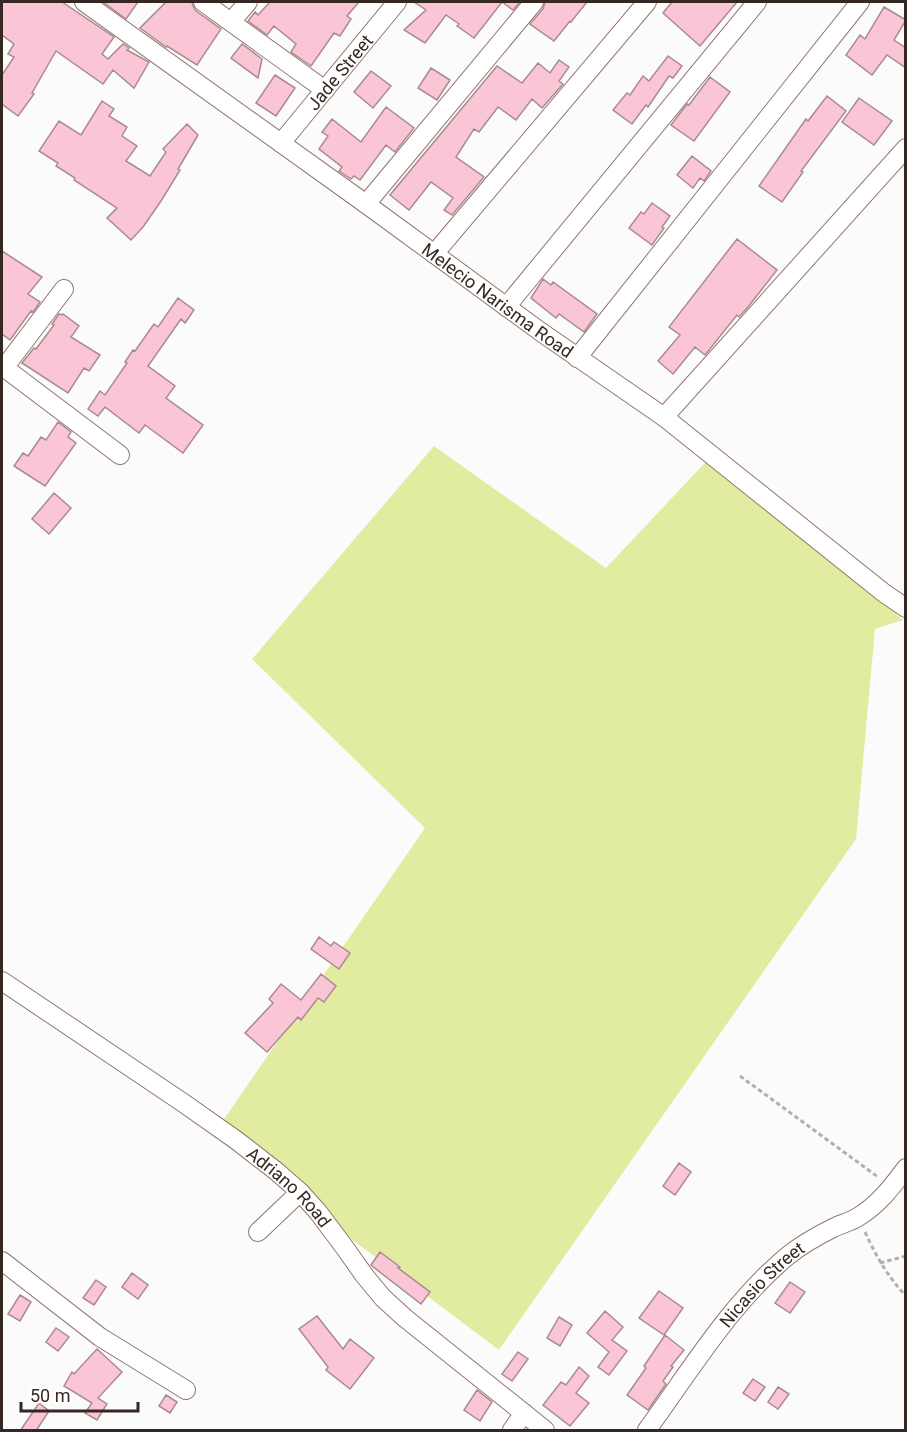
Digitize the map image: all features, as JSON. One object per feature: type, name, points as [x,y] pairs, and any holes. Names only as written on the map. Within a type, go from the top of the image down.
[{"type":"street","name":"Melecio Narisma Road","points":[[84,2],[577,358],[664,417],[884,593],[906,608]]},
{"type":"street","points":[[203,2],[325,90]]},
{"type":"street","points":[[231,22],[248,2]]},
{"type":"street","name":"Jade Street","points":[[281,143],[397,2]]},
{"type":"street","points":[[366,204],[534,2]]},
{"type":"street","points":[[434,254],[646,2]]},
{"type":"street","points":[[506,307],[757,2]]},
{"type":"street","points":[[577,358],[860,2]]},
{"type":"street","points":[[664,417],[906,148]]},
{"type":"street","points":[[64,289],[3,367],[120,455]]},
{"type":"street","name":"Adriano Road","points":[[2,981],[236,1140],[276,1171],[318,1212],[383,1298],[545,1431]]},
{"type":"street","name":"Nicasio Street","points":[[646,1431],[713,1338],[760,1282],[791,1254],[875,1205],[906,1168]]},
{"type":"street","points":[[258,1232],[300,1192]]},
{"type":"street","points":[[2,1261],[100,1337],[186,1390]]},
{"type":"street","points":[[512,1431],[524,1413]]},
{"type":"path","points":[[740,1076],[892,1187]]},
{"type":"path","points":[[858,1217],[880,1263],[893,1283],[906,1296]]},
{"type":"path","points":[[880,1263],[906,1256]]},
{"type":"green space","points":[[434,446],[606,568],[715,452],[903,620],[875,629],[856,839],[499,1350],[213,1135],[425,828],[252,659]]},
{"type":"building","points":[[2,2],[62,2],[114,37],[102,54],[108,59],[123,44],[129,48],[127,50],[149,62],[134,88],[113,70],[103,84],[56,51],[32,93],[34,94],[18,116],[2,104],[2,75],[14,57],[8,54],[14,44],[2,35]]},
{"type":"building","points":[[103,2],[138,2],[126,19]]},
{"type":"building","points":[[166,2],[192,2],[196,11],[221,29],[197,65],[140,28]]},
{"type":"building","points":[[270,2],[359,2],[347,16],[351,19],[340,36],[334,33],[311,66],[291,52],[296,44],[274,26],[267,35],[248,21],[255,12],[258,15]]},
{"type":"building","points":[[414,2],[502,2],[474,38],[446,15],[425,43],[404,30],[426,10]]},
{"type":"building","points":[[502,2],[520,2],[513,10]]},
{"type":"building","points":[[545,2],[587,2],[554,41],[530,24],[543,9]]},
{"type":"building","points":[[672,2],[737,2],[700,46],[663,13]]},
{"type":"building","points":[[884,7],[906,20],[894,40],[906,48],[906,68],[887,55],[872,75],[846,55],[860,35],[865,39]]},
{"type":"building","points":[[242,44],[262,59],[258,78],[231,58]]},
{"type":"building","points":[[668,56],[682,66],[673,78],[669,76],[648,107],[646,105],[632,124],[613,110],[627,93],[630,95],[643,76],[649,81]]},
{"type":"building","points":[[559,60],[569,67],[559,81],[563,84],[542,108],[532,99],[516,120],[498,107],[479,132],[474,129],[456,157],[484,177],[452,215],[444,210],[453,198],[431,182],[409,210],[390,195],[497,66],[522,83],[538,63],[550,73]]},
{"type":"building","points":[[431,68],[450,80],[437,100],[418,88]]},
{"type":"building","points":[[371,71],[391,86],[373,108],[354,92]]},
{"type":"building","points":[[275,75],[295,88],[276,116],[256,103]]},
{"type":"building","points":[[710,77],[730,92],[694,141],[671,125]]},
{"type":"building","points":[[827,96],[846,111],[801,171],[803,172],[782,202],[759,186],[806,119],[808,121]]},
{"type":"building","points":[[859,98],[892,121],[874,145],[842,122]]},
{"type":"building","points":[[102,101],[114,109],[109,116],[127,127],[122,136],[137,146],[126,161],[150,176],[166,152],[163,149],[187,124],[198,135],[161,201],[131,240],[107,218],[117,208],[74,180],[75,178],[56,166],[58,163],[39,151],[59,121],[81,135]]},
{"type":"building","points":[[386,107],[414,128],[395,152],[386,145],[360,180],[354,176],[351,179],[339,171],[342,167],[319,149],[328,136],[322,132],[332,119],[361,142]]},
{"type":"building","points":[[692,156],[711,171],[704,181],[700,178],[693,188],[677,175]]},
{"type":"building","points":[[652,203],[670,216],[652,245],[629,228],[641,212],[644,214]]},
{"type":"building","points":[[737,239],[777,270],[705,355],[695,347],[673,374],[658,361],[680,335],[669,327]]},
{"type":"building","points":[[2,251],[42,277],[28,294],[40,302],[10,340],[2,334]]},
{"type":"building","points":[[543,279],[551,285],[553,282],[597,314],[584,332],[559,314],[556,318],[531,298]]},
{"type":"building","points":[[178,298],[194,310],[185,323],[181,319],[148,366],[175,386],[166,398],[203,425],[183,453],[145,425],[139,433],[105,407],[98,416],[88,409],[100,391],[105,395],[133,350],[135,351],[154,324],[158,327]]},
{"type":"building","points":[[59,314],[63,314],[79,326],[71,337],[100,355],[89,371],[84,368],[68,393],[22,363],[34,348],[36,349],[54,325],[52,324]]},
{"type":"building","points":[[58,422],[71,432],[68,437],[76,443],[45,486],[14,466],[23,453],[28,456],[41,437],[46,440]]},
{"type":"building","points":[[54,493],[71,508],[49,534],[32,519]]},
{"type":"building","points":[[319,937],[331,946],[334,942],[350,953],[339,969],[311,949]]},
{"type":"building","points":[[321,974],[336,986],[324,1002],[318,998],[301,1020],[298,1017],[267,1052],[245,1033],[273,1003],[269,999],[281,984],[301,1000]]},
{"type":"building","points":[[679,1163],[691,1172],[675,1195],[663,1186]]},
{"type":"building","points":[[380,1252],[430,1292],[421,1304],[371,1265]]},
{"type":"building","points":[[132,1273],[148,1285],[138,1299],[122,1287]]},
{"type":"building","points":[[96,1280],[106,1287],[94,1305],[83,1298]]},
{"type":"building","points":[[790,1282],[805,1292],[790,1313],[775,1303]]},
{"type":"building","points":[[659,1291],[683,1308],[664,1335],[639,1318]]},
{"type":"building","points":[[20,1295],[31,1302],[20,1321],[8,1314]]},
{"type":"building","points":[[605,1311],[623,1327],[612,1340],[627,1351],[609,1375],[598,1367],[609,1352],[587,1333]]},
{"type":"building","points":[[317,1316],[343,1349],[350,1339],[374,1358],[350,1389],[326,1370],[328,1367],[299,1329]]},
{"type":"building","points":[[559,1317],[572,1325],[560,1346],[547,1338]]},
{"type":"building","points":[[56,1328],[69,1337],[58,1351],[46,1342]]},
{"type":"building","points":[[665,1335],[684,1350],[671,1366],[673,1367],[663,1381],[666,1384],[648,1410],[627,1395]]},
{"type":"building","points":[[97,1349],[122,1372],[98,1398],[107,1404],[97,1420],[85,1413],[92,1403],[64,1386],[72,1372],[74,1374]]},
{"type":"building","points":[[518,1352],[528,1359],[512,1381],[502,1374]]},
{"type":"building","points":[[579,1367],[589,1376],[576,1393],[589,1403],[570,1426],[543,1405],[561,1382],[566,1385]]},
{"type":"building","points":[[753,1379],[765,1387],[755,1401],[743,1393]]},
{"type":"building","points":[[778,1387],[789,1394],[778,1409],[768,1402]]},
{"type":"building","points":[[477,1390],[492,1402],[480,1421],[464,1410]]},
{"type":"building","points":[[166,1395],[177,1402],[170,1413],[159,1406]]},
{"type":"building","points":[[39,1403],[49,1411],[36,1431],[20,1431]]}]
